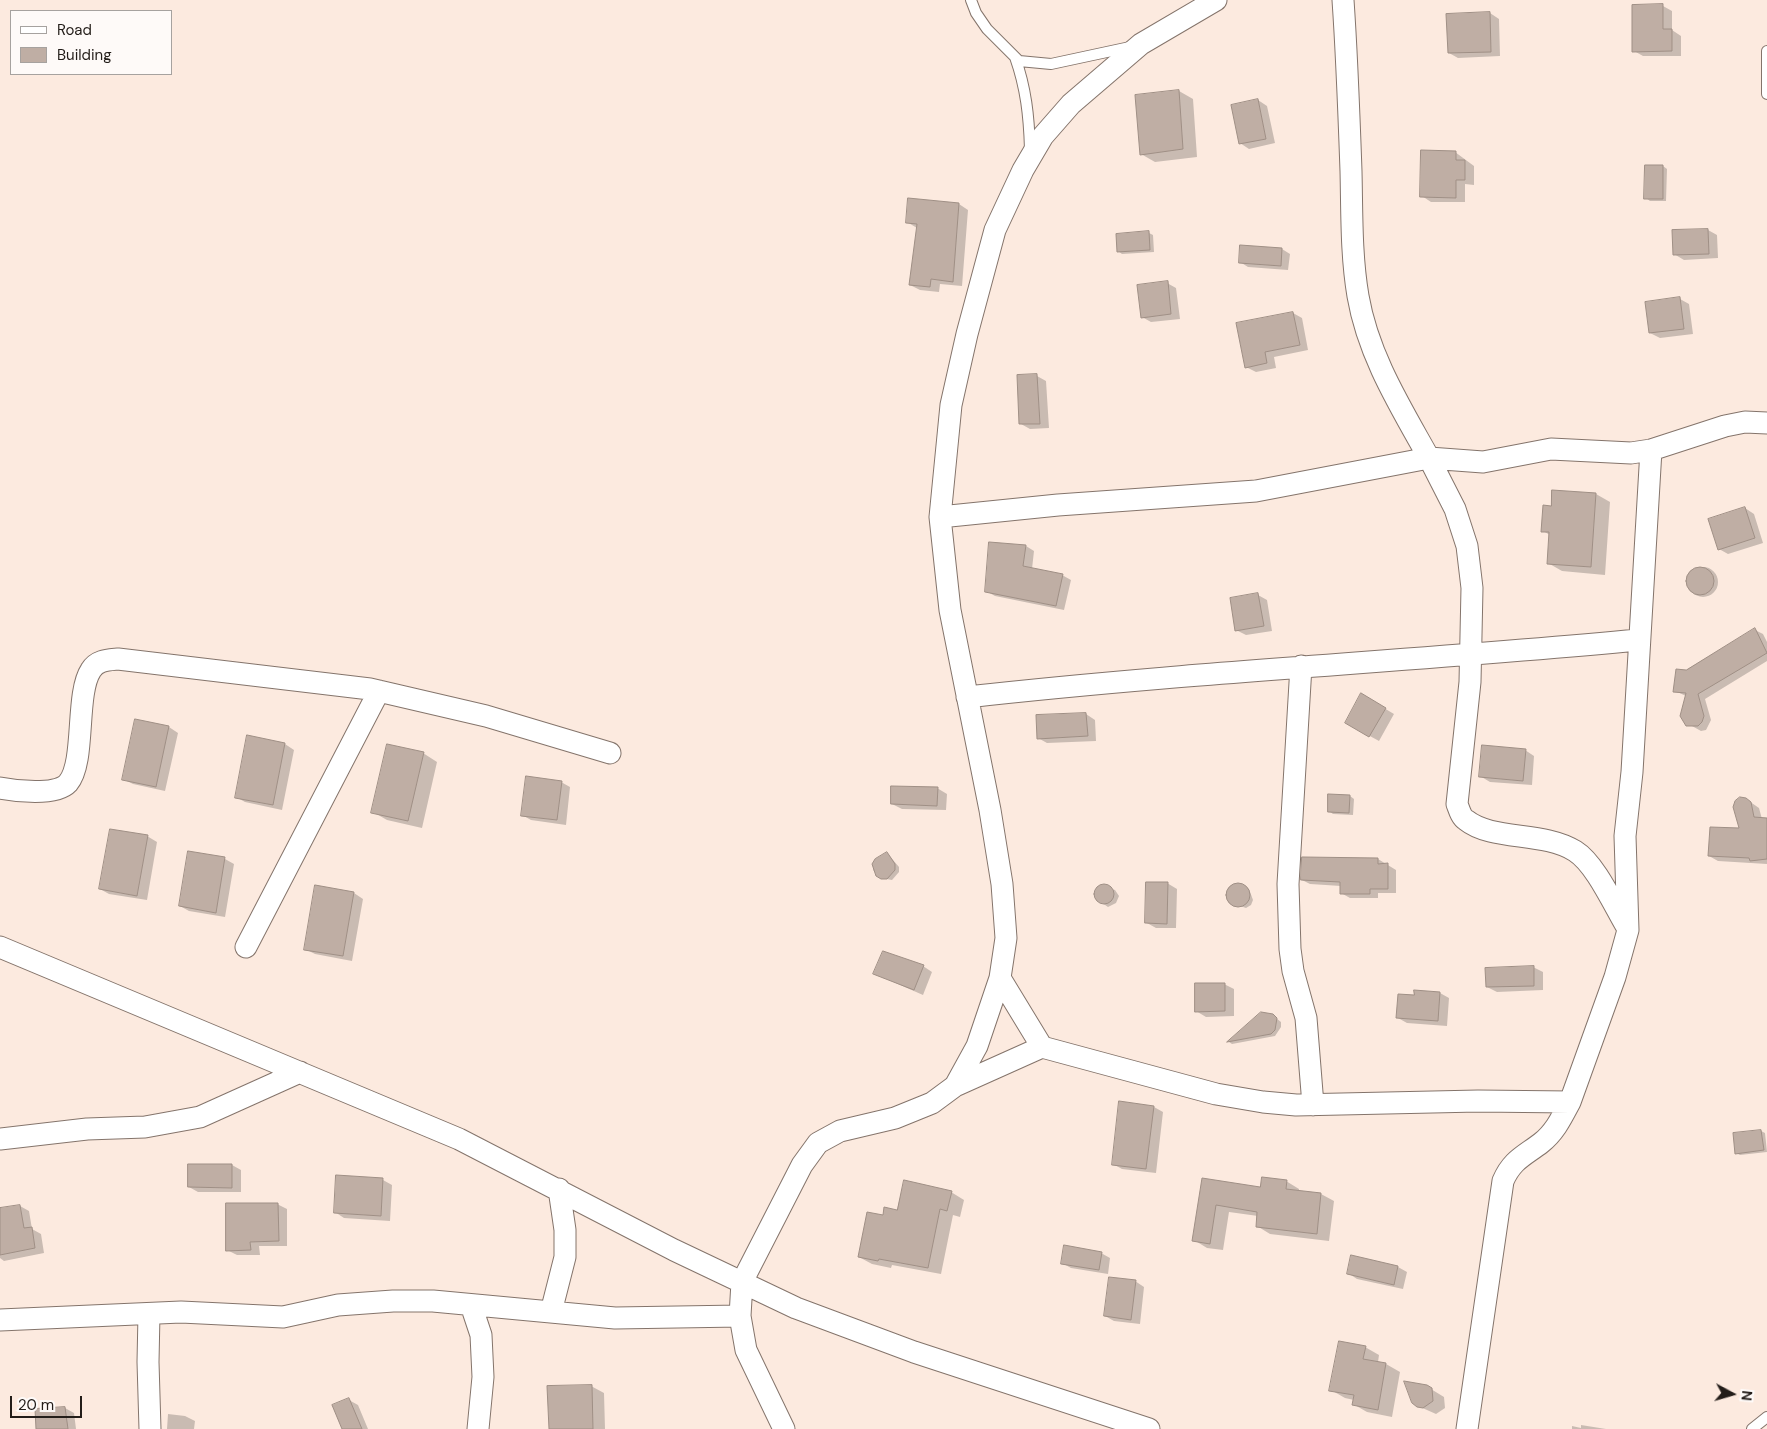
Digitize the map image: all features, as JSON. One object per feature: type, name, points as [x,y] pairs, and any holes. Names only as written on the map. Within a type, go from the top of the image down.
[{"type":"street","points":[[1343,0],[1348,77],[1352,221],[1358,296],[1370,340],[1387,385],[1429,458],[1455,509],[1467,546],[1472,588],[1470,682],[1456,804],[1464,819],[1481,828],[1537,838],[1563,845],[1576,852],[1588,863],[1628,930]]},
{"type":"street","points":[[955,1086],[977,1046],[1000,978],[1006,938],[1002,884],[990,810],[950,610],[940,518],[952,406],[967,334],[995,230],[1030,157],[1043,136],[1071,104],[1141,44],[1207,3]]},
{"type":"street","points":[[940,518],[1049,505],[1256,491],[1429,458],[1483,462],[1551,449],[1632,453],[1651,450],[1725,426],[1745,422],[1767,423]]},
{"type":"street","points":[[1467,1429],[1503,1181],[1509,1167],[1542,1142],[1559,1124],[1570,1102],[1612,986],[1628,930],[1625,836],[1632,772],[1651,450]]},
{"type":"street","points":[[967,697],[1158,677],[1470,656],[1639,640]]},
{"type":"street","points":[[0,788],[21,792],[56,789],[68,784],[75,769],[86,685],[91,670],[101,661],[118,659],[378,691],[486,716],[610,753]]},
{"type":"street","points":[[1301,666],[1288,884],[1292,971],[1306,1018],[1313,1105]]},
{"type":"street","points":[[246,947],[378,691]]},
{"type":"street","points":[[0,947],[459,1139],[674,1250],[796,1308],[914,1352],[1149,1429]]},
{"type":"street","points":[[1000,978],[1042,1047]]},
{"type":"street","points":[[784,1429],[746,1350],[740,1316],[742,1282],[802,1165],[818,1143],[840,1131],[895,1118],[932,1103],[955,1086],[1042,1047],[1216,1094],[1263,1102],[1313,1105],[1478,1101],[1570,1102]]},
{"type":"street","points":[[0,1139],[87,1129],[145,1126],[200,1117],[300,1072]]},
{"type":"street","points":[[551,1312],[565,1257],[565,1230],[558,1189]]},
{"type":"street","points":[[0,1320],[211,1312],[250,1317],[283,1317],[338,1305],[433,1302],[615,1318],[740,1316]]},
{"type":"street","points":[[470,1305],[481,1335],[483,1377],[478,1429]]},
{"type":"street","points":[[149,1314],[150,1429]]},
{"type":"lane","points":[[971,0],[976,13],[987,29],[1014,57],[1027,63],[1051,64],[1141,44]]},
{"type":"lane","points":[[1767,51],[1767,94]]},
{"type":"lane","points":[[1014,57],[1023,80],[1028,106],[1030,157]]},
{"type":"lane","points":[[1752,1429],[1767,1417]]},
{"type":"building","points":[[1663,4],[1663,29],[1672,29],[1672,51],[1632,52],[1632,5]]},
{"type":"building","points":[[1490,12],[1491,52],[1448,53],[1446,14]]},
{"type":"building","points":[[1179,90],[1183,149],[1140,155],[1135,95]]},
{"type":"building","points":[[1258,99],[1266,139],[1239,144],[1231,105]]},
{"type":"building","points":[[1421,150],[1456,151],[1456,160],[1465,160],[1465,180],[1456,180],[1456,198],[1420,197]]},
{"type":"building","points":[[1645,165],[1663,165],[1663,199],[1644,199]]},
{"type":"building","points":[[908,198],[959,203],[953,282],[931,279],[930,287],[909,285],[917,224],[906,223]]},
{"type":"building","points":[[1708,229],[1709,254],[1673,255],[1672,230]]},
{"type":"building","points":[[1149,231],[1150,250],[1117,252],[1116,234]]},
{"type":"building","points":[[1240,245],[1282,248],[1281,266],[1239,263]]},
{"type":"building","points":[[1168,281],[1171,314],[1141,318],[1137,285]]},
{"type":"building","points":[[1680,297],[1684,329],[1649,333],[1645,302]]},
{"type":"building","points":[[1293,312],[1300,345],[1265,352],[1267,363],[1245,368],[1236,323]]},
{"type":"building","points":[[1037,374],[1040,424],[1019,424],[1017,375]]},
{"type":"building","points":[[1552,490],[1596,493],[1591,567],[1547,564],[1549,532],[1541,532],[1543,505],[1551,506]]},
{"type":"building","points":[[1745,507],[1755,538],[1718,550],[1708,519]]},
{"type":"building","points":[[989,542],[1026,545],[1023,566],[1063,574],[1056,606],[985,592]]},
{"type":"building","points":[[1700,567],[1710,571],[1714,581],[1710,591],[1700,595],[1690,591],[1686,581],[1690,571]]},
{"type":"building","points":[[1258,593],[1264,626],[1235,631],[1230,598]]},
{"type":"building","points":[[1755,628],[1767,653],[1698,694],[1704,716],[1702,722],[1698,726],[1686,726],[1680,716],[1686,693],[1673,692],[1676,669],[1686,670]]},
{"type":"building","points":[[1361,693],[1386,708],[1369,737],[1345,723]]},
{"type":"building","points":[[1086,713],[1088,736],[1037,739],[1036,715]]},
{"type":"building","points":[[135,719],[169,726],[156,787],[122,780]]},
{"type":"building","points":[[247,735],[285,743],[273,805],[235,798]]},
{"type":"building","points":[[387,744],[424,752],[408,821],[371,813]]},
{"type":"building","points":[[1482,745],[1526,749],[1523,781],[1479,777]]},
{"type":"building","points":[[526,776],[562,781],[557,820],[521,816]]},
{"type":"building","points":[[891,786],[938,787],[937,806],[891,804]]},
{"type":"building","points":[[1328,794],[1350,795],[1349,813],[1328,812]]},
{"type":"building","points":[[1740,797],[1746,798],[1751,802],[1754,817],[1767,818],[1767,859],[1750,861],[1749,858],[1708,856],[1710,827],[1739,828],[1733,807],[1735,801]]},
{"type":"building","points":[[110,829],[148,835],[137,896],[99,889]]},
{"type":"building","points":[[188,851],[225,857],[216,913],[179,906]]},
{"type":"building","points":[[887,852],[895,864],[895,870],[887,879],[881,879],[876,876],[872,864],[875,859]]},
{"type":"building","points":[[1302,857],[1378,858],[1378,864],[1388,863],[1388,889],[1370,889],[1370,894],[1340,894],[1340,882],[1301,880]]},
{"type":"building","points":[[1146,882],[1168,882],[1167,924],[1145,923]]},
{"type":"building","points":[[1238,883],[1246,887],[1250,895],[1246,903],[1238,907],[1230,903],[1226,895],[1230,887]]},
{"type":"building","points":[[1100,884],[1108,884],[1114,890],[1114,898],[1108,904],[1100,904],[1094,898],[1094,890]]},
{"type":"building","points":[[315,885],[354,892],[343,956],[304,950]]},
{"type":"building","points":[[883,951],[924,965],[914,990],[873,974]]},
{"type":"building","points":[[1534,966],[1534,986],[1486,987],[1485,968]]},
{"type":"building","points":[[1195,983],[1225,983],[1225,1011],[1195,1012]]},
{"type":"building","points":[[1414,990],[1440,992],[1438,1021],[1396,1018],[1398,994],[1414,995]]},
{"type":"building","points":[[1261,1012],[1273,1014],[1277,1018],[1275,1030],[1271,1034],[1227,1042]]},
{"type":"building","points":[[1119,1101],[1154,1106],[1146,1169],[1112,1165]]},
{"type":"building","points":[[1761,1130],[1764,1150],[1735,1154],[1733,1133]]},
{"type":"building","points":[[188,1164],[232,1164],[232,1188],[188,1187]]},
{"type":"building","points":[[336,1175],[383,1178],[381,1216],[334,1213]]},
{"type":"building","points":[[1262,1177],[1287,1180],[1286,1189],[1321,1193],[1317,1234],[1256,1227],[1257,1212],[1216,1205],[1210,1244],[1192,1241],[1202,1178],[1260,1187]]},
{"type":"building","points":[[904,1180],[952,1191],[947,1211],[940,1209],[928,1268],[858,1257],[867,1212],[883,1215],[884,1207],[897,1210]]},
{"type":"building","points":[[226,1203],[278,1203],[279,1241],[250,1242],[251,1250],[226,1251]]},
{"type":"building","points":[[20,1205],[24,1228],[32,1227],[35,1248],[0,1255],[0,1208]]},
{"type":"building","points":[[1064,1245],[1102,1252],[1099,1270],[1061,1264]]},
{"type":"building","points":[[1351,1255],[1398,1266],[1394,1285],[1347,1274]]},
{"type":"building","points":[[1109,1277],[1136,1280],[1131,1320],[1104,1316]]},
{"type":"building","points":[[1339,1341],[1366,1346],[1363,1359],[1386,1363],[1378,1410],[1352,1405],[1354,1395],[1329,1391]]},
{"type":"building","points":[[1404,1381],[1427,1385],[1432,1388],[1433,1401],[1423,1408],[1417,1407],[1412,1403]]},
{"type":"building","points":[[592,1385],[593,1429],[549,1429],[547,1386]]},
{"type":"building","points":[[349,1398],[362,1429],[342,1429],[332,1405]]},
{"type":"building","points":[[65,1407],[68,1429],[36,1429],[35,1409]]}]
